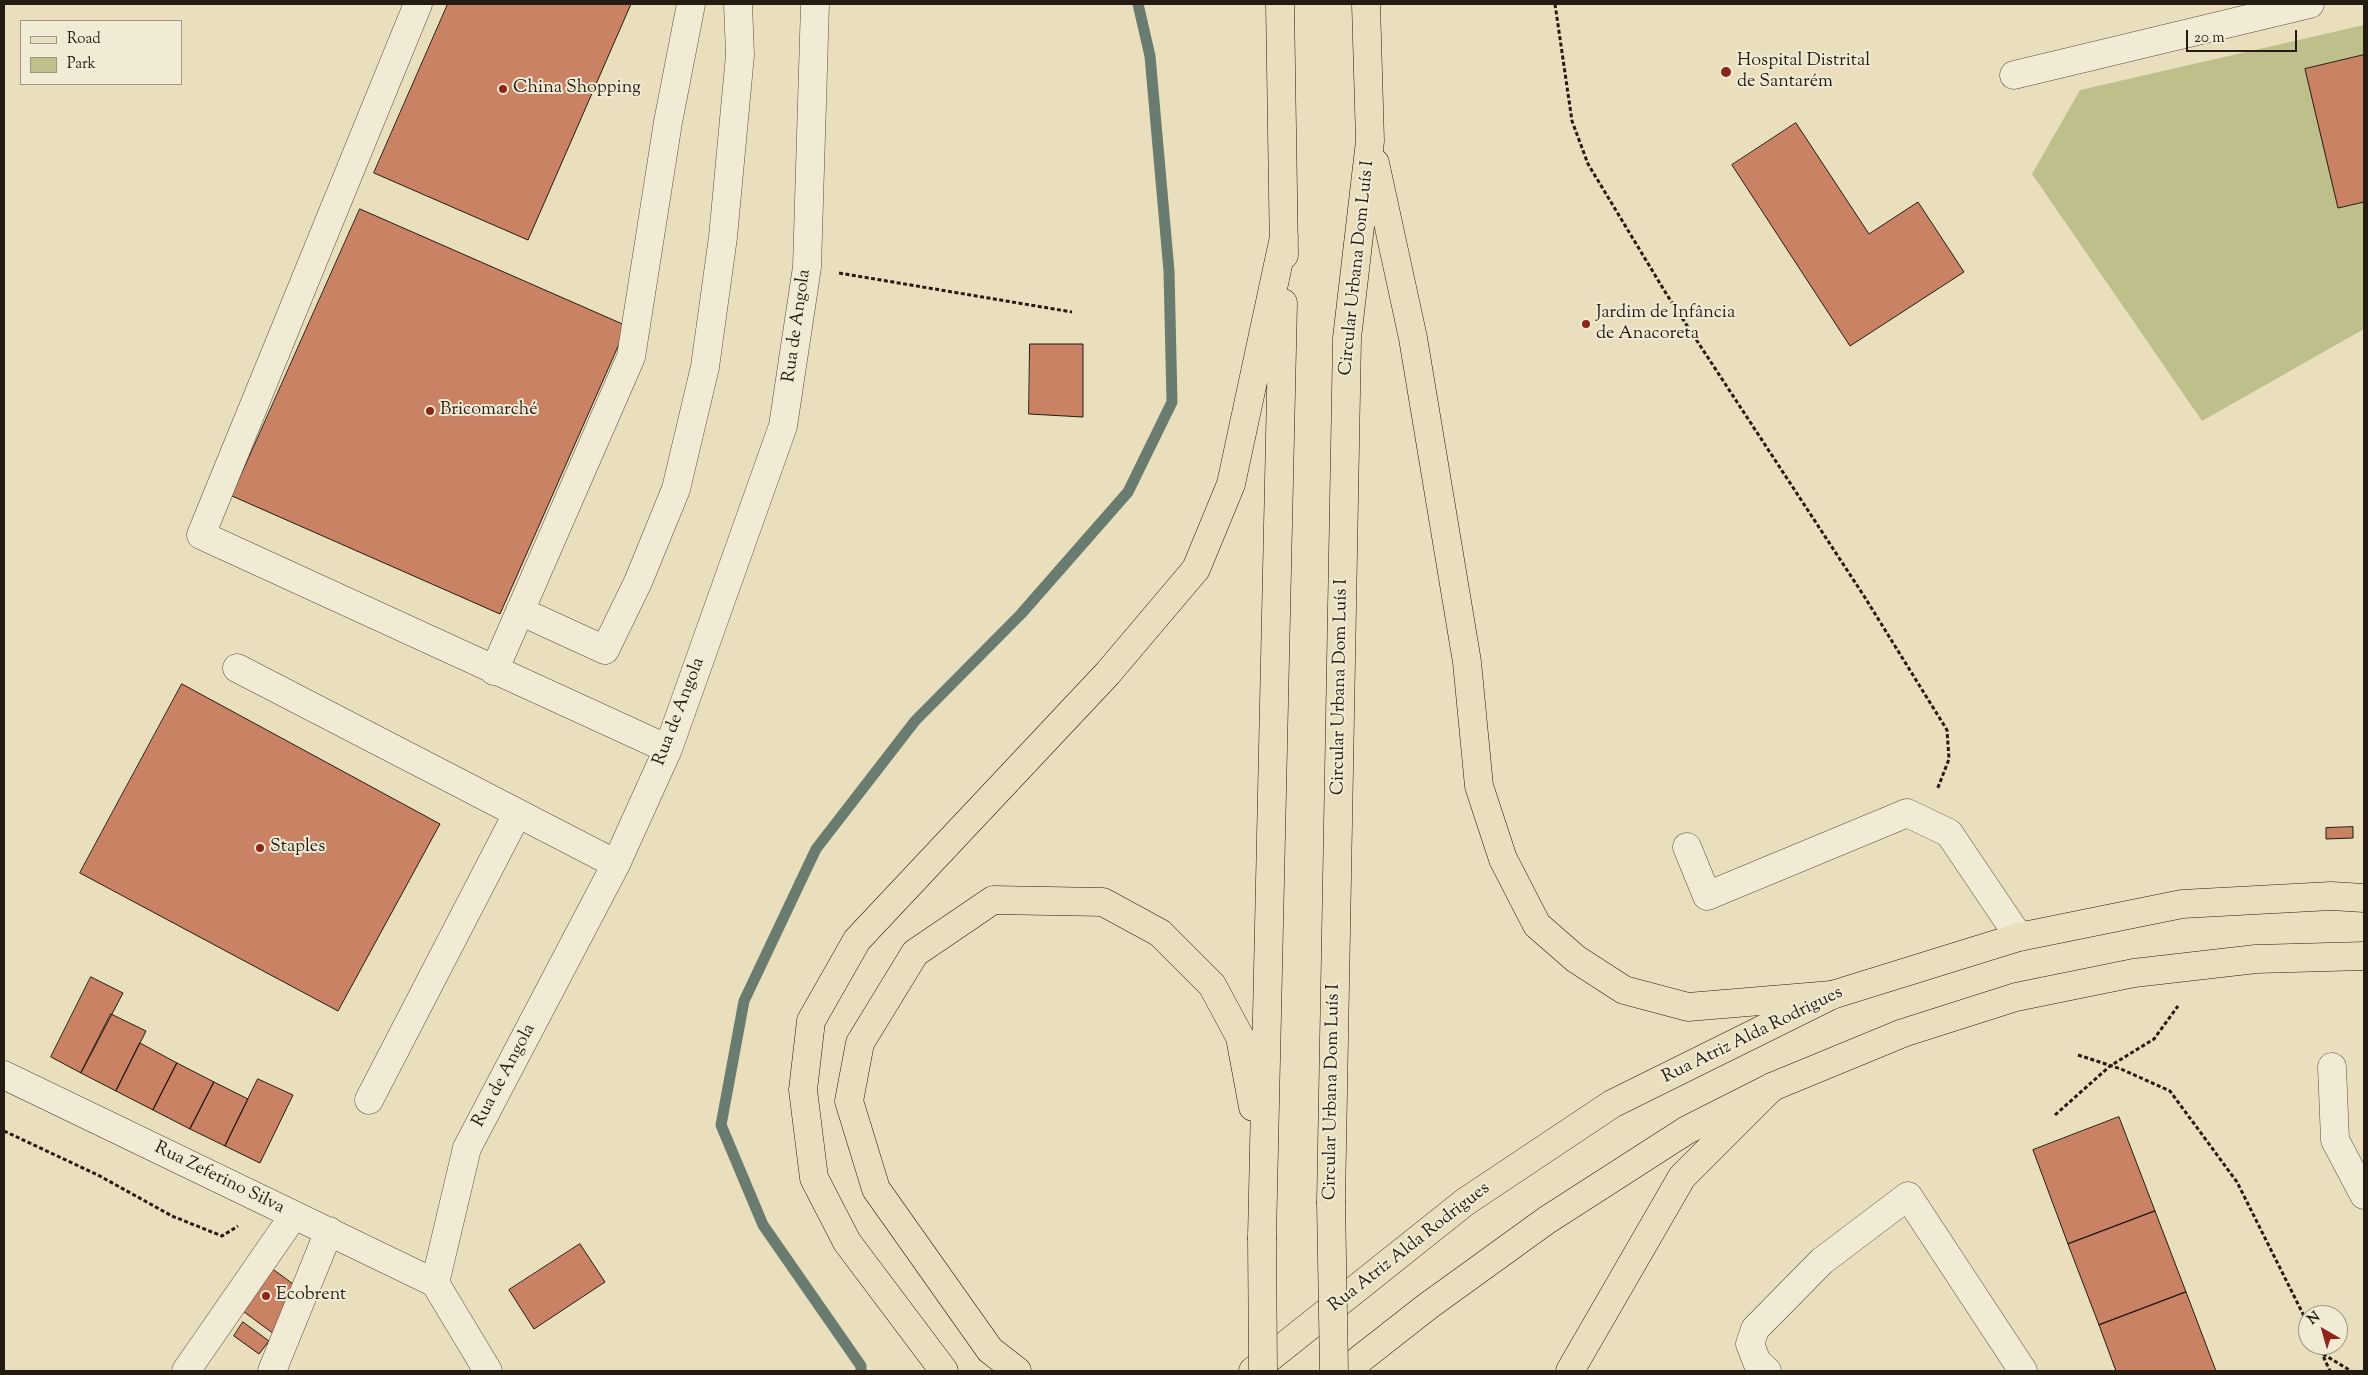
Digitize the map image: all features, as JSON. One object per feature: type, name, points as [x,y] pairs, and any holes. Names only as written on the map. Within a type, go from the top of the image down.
[{"type":"main road","points":[[1263,1371],[1262,1237],[1284,237],[1280,4]]},
{"type":"main road","name":"Circular Urbana Dom Luís I","points":[[1334,1371],[1331,1201],[1347,338],[1370,141],[1366,4]]},
{"type":"main road","points":[[1370,141],[1413,338],[1467,662],[1479,786],[1503,859],[1538,925],[1576,959],[1624,990],[1688,1007],[1832,995]]},
{"type":"main road","points":[[944,1371],[847,1242],[814,1178],[803,1090],[811,1021],[856,940],[1108,673],[1196,569],[1231,484],[1284,237]]},
{"type":"main road","name":"Rua Atriz Alda Rodrigues","points":[[1253,1371],[1465,1202],[1612,1104],[1832,995],[2018,937],[2182,904],[2332,896],[2364,898]]},
{"type":"main road","points":[[1017,1371],[990,1350],[876,1189],[848,1102],[860,1043],[915,952],[993,900],[1103,902],[1160,933],[1212,985],[1240,1037],[1264,1166]]},
{"type":"main road","points":[[1345,1371],[1428,1306],[1547,1220],[1687,1130],[1772,1087],[1903,1033],[2016,997],[2134,973],[2256,958],[2364,956]]},
{"type":"main road","points":[[1570,1371],[1682,1177],[1772,1087]]},
{"type":"street","points":[[418,4],[201,535],[494,671],[668,749]]},
{"type":"street","points":[[494,671],[631,357],[666,132],[691,4]]},
{"type":"street","points":[[520,611],[604,650],[638,582],[676,489],[705,367],[723,236],[740,56],[738,4]]},
{"type":"street","name":"Rua de Angola","points":[[435,1282],[467,1148],[616,864],[668,749],[783,426],[807,267],[815,4]]},
{"type":"street","points":[[2014,75],[2310,4]]},
{"type":"street","points":[[237,668],[616,864]]},
{"type":"street","points":[[1687,848],[1707,896],[1907,812],[1949,833],[2018,937]]},
{"type":"street","points":[[369,1100],[517,814]]},
{"type":"street","points":[[2332,1067],[2336,1140],[2364,1195]]},
{"type":"street","name":"Rua Zeferino Silva","points":[[4,1075],[435,1282]]},
{"type":"street","points":[[1767,1371],[1758,1362],[1750,1344],[1755,1328],[1822,1260],[1908,1196],[2023,1371]]},
{"type":"street","points":[[186,1371],[282,1209]]},
{"type":"street","points":[[272,1371],[329,1231]]},
{"type":"street","points":[[435,1282],[488,1371]]},
{"type":"path","points":[[1555,4],[1572,121],[1588,164],[1667,295],[1864,596],[1947,730],[1949,759],[1925,821]]},
{"type":"path","points":[[807,267],[1072,312]]},
{"type":"path","points":[[2056,1115],[2110,1066],[2154,1039],[2178,1006]]},
{"type":"path","points":[[2078,1055],[2170,1091],[2236,1182],[2298,1305]]},
{"type":"path","points":[[4,1131],[98,1175],[172,1216],[222,1236],[282,1209]]},
{"type":"path","points":[[2323,1355],[2330,1371]]},
{"type":"path","points":[[2325,1355],[2351,1371]]},
{"type":"green space","points":[[2364,25],[2364,329],[2202,421],[2032,174],[2080,90]]},
{"type":"building","name":"China Shopping","points":[[448,4],[631,4],[528,240],[374,173]]},
{"type":"building","points":[[2364,55],[2364,202],[2338,208],[2305,69]]},
{"type":"building","points":[[1796,123],[1869,234],[1918,202],[1964,272],[1850,346],[1732,165]]},
{"type":"building","name":"Bricomarché","points":[[360,209],[627,326],[500,614],[232,496]]},
{"type":"building","points":[[1030,344],[1083,344],[1083,417],[1029,414]]},
{"type":"building","name":"Staples","points":[[182,684],[440,824],[338,1011],[80,873]]},
{"type":"building","points":[[2353,827],[2353,838],[2326,839],[2326,828]]},
{"type":"building","points":[[91,977],[123,993],[81,1073],[51,1057]]},
{"type":"building","points":[[111,1014],[146,1031],[116,1091],[81,1073]]},
{"type":"building","points":[[140,1043],[177,1063],[153,1110],[116,1091]]},
{"type":"building","points":[[177,1063],[214,1082],[190,1129],[153,1110]]},
{"type":"building","points":[[258,1079],[293,1095],[260,1163],[225,1146]]},
{"type":"building","points":[[214,1082],[248,1099],[225,1146],[190,1129]]},
{"type":"building","points":[[2119,1117],[2155,1211],[2068,1244],[2033,1150]]},
{"type":"building","points":[[2155,1211],[2186,1292],[2099,1325],[2068,1244]]},
{"type":"building","points":[[580,1244],[605,1282],[534,1329],[509,1290]]},
{"type":"building","name":"Ecobrent","points":[[259,1259],[304,1292],[274,1334],[228,1300]]},
{"type":"building","points":[[2186,1292],[2216,1371],[2116,1371],[2099,1325]]},
{"type":"building","points":[[243,1322],[269,1341],[259,1354],[234,1336]]},
{"type":"waterway","points":[[861,1371],[861,1366],[763,1225],[721,1125],[744,1001],[816,849],[915,721],[1021,614],[1128,492],[1172,402],[1169,271],[1150,56],[1138,4]]},
{"type":"place","name":"Hospital Distrital de Santarém","points":[[1726,72]]},
{"type":"place","name":"China Shopping","points":[[503,89]]},
{"type":"place","name":"Jardim de Infância de Anacoreta","points":[[1586,324]]},
{"type":"place","name":"Bricomarché","points":[[430,411]]},
{"type":"place","name":"Staples","points":[[260,848]]},
{"type":"place","name":"Ecobrent","points":[[266,1296]]}]
